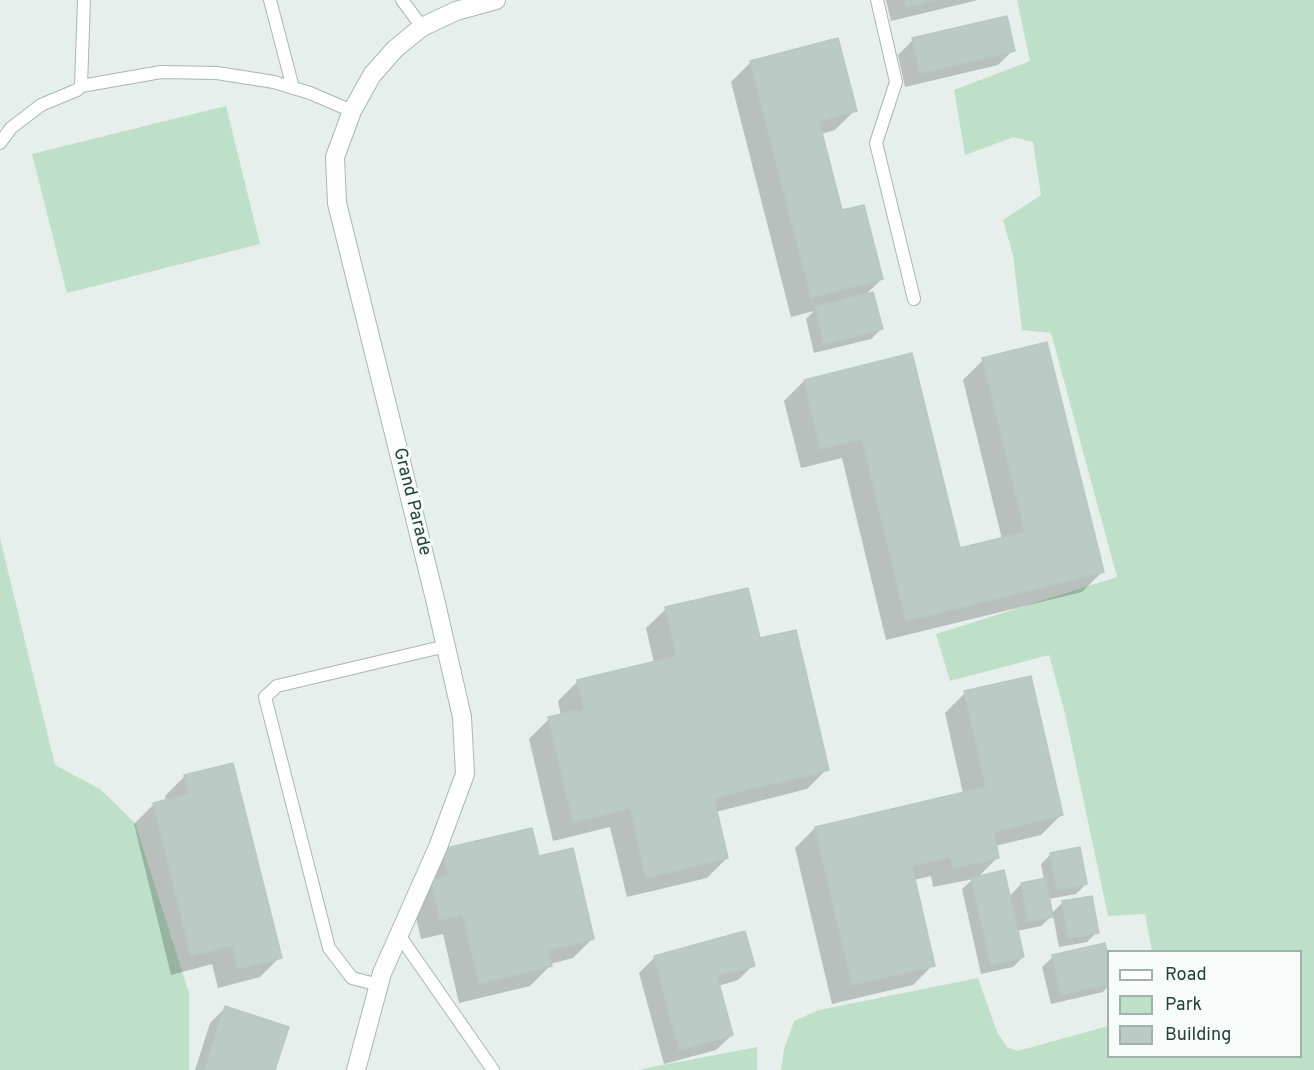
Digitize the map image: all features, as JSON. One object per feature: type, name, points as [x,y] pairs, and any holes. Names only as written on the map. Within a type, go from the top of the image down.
[{"type":"street","name":"Grand Parade","points":[[356,1070],[382,973],[438,847],[465,774],[462,717],[337,203],[334,157],[352,111],[372,75],[395,49],[422,27],[456,11],[496,0]]},
{"type":"lane","points":[[81,86],[84,0]]},
{"type":"lane","points":[[270,0],[293,88]]},
{"type":"lane","points":[[402,0],[422,27]]},
{"type":"lane","points":[[877,0],[896,82],[876,142],[914,299]]},
{"type":"lane","points":[[0,142],[11,128],[41,105],[77,90],[81,86],[161,72],[217,73],[274,82],[310,93],[352,111]]},
{"type":"lane","points":[[379,985],[352,978],[329,948],[265,697],[277,686],[446,646]]},
{"type":"lane","points":[[399,935],[493,1070]]},
{"type":"green space","points":[[1017,0],[1314,0],[1314,1070],[781,1070],[784,1049],[794,1021],[819,1010],[978,978],[997,1032],[1007,1047],[1018,1051],[1107,1026],[1107,1058],[1302,1058],[1302,950],[1152,950],[1145,914],[1108,916],[1065,713],[1049,655],[950,681],[936,634],[1117,577],[1051,333],[1022,330],[1013,255],[1003,220],[1041,195],[1033,142],[1014,137],[965,155],[954,90],[1030,61]]},
{"type":"green space","points":[[226,106],[260,244],[67,293],[32,154]]},
{"type":"green space","points":[[0,538],[55,765],[100,789],[135,823],[189,993],[189,1070],[0,1070]]},
{"type":"green space","points":[[757,1047],[757,1070],[639,1070],[652,1067]]},
{"type":"building","points":[[904,0],[936,0],[906,7]]},
{"type":"building","points":[[1007,16],[1015,51],[920,73],[912,38]]},
{"type":"building","points":[[838,38],[857,111],[819,121],[842,210],[864,205],[883,279],[811,298],[750,61]]},
{"type":"building","points":[[873,292],[883,329],[824,344],[815,307]]},
{"type":"building","points":[[1047,342],[1104,572],[906,621],[862,439],[820,449],[804,380],[912,353],[960,548],[1025,532],[982,358]]},
{"type":"building","points":[[748,588],[760,638],[796,630],[829,770],[714,798],[728,858],[646,878],[630,808],[573,822],[548,717],[584,709],[577,680],[677,656],[665,607]]},
{"type":"building","points":[[1031,676],[1063,815],[994,832],[999,858],[953,868],[950,857],[912,866],[935,966],[852,985],[815,827],[986,787],[964,691]]},
{"type":"building","points":[[233,763],[282,958],[238,969],[232,945],[191,956],[153,803],[189,794],[184,775]]},
{"type":"building","points":[[532,828],[539,856],[573,848],[594,939],[548,950],[552,966],[479,983],[463,915],[440,920],[431,880],[448,876],[442,849]]},
{"type":"building","points":[[1080,847],[1087,884],[1057,890],[1050,853]]},
{"type":"building","points":[[1004,870],[1024,957],[991,965],[971,878]]},
{"type":"building","points":[[1046,878],[1053,917],[1027,921],[1021,883]]},
{"type":"building","points":[[1092,896],[1099,933],[1068,938],[1062,901]]},
{"type":"building","points":[[745,931],[755,966],[717,976],[733,1035],[679,1050],[654,956]]},
{"type":"building","points":[[1105,943],[1107,984],[1061,995],[1052,955]]},
{"type":"building","points":[[225,1006],[289,1027],[275,1070],[204,1070]]}]
